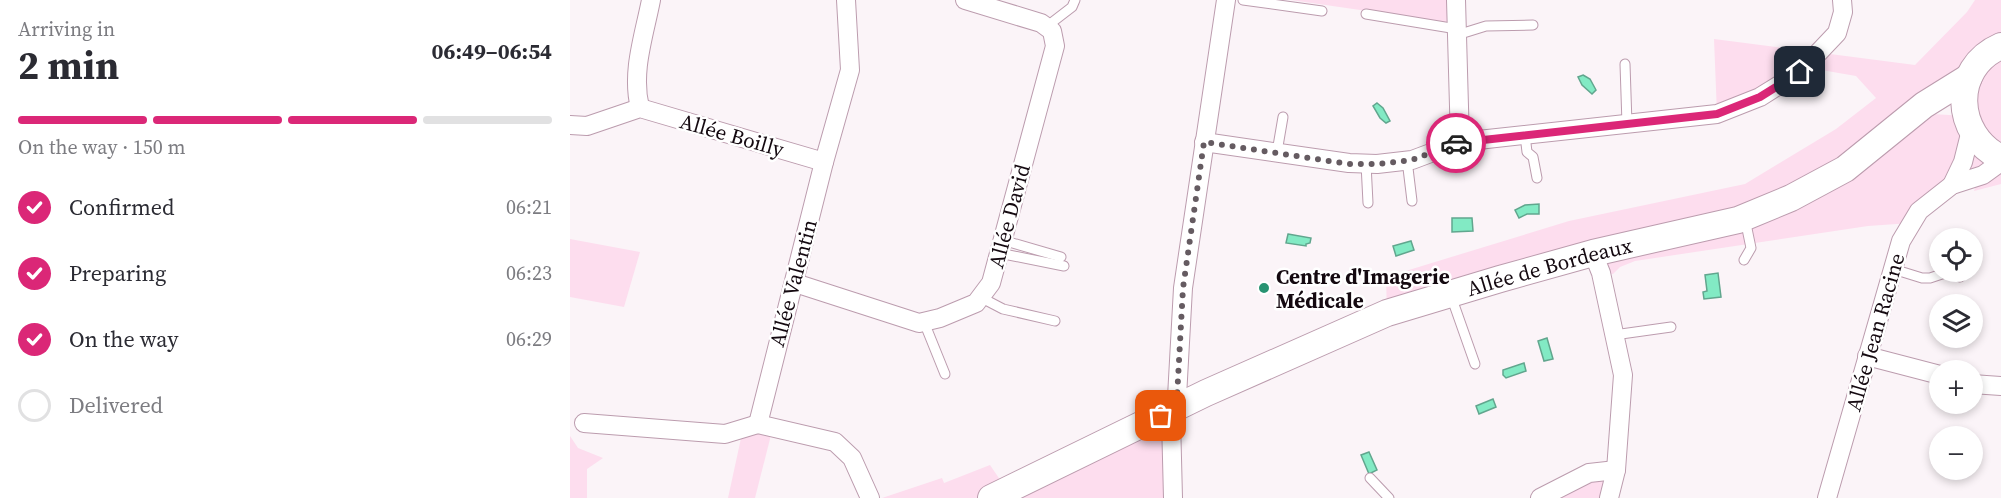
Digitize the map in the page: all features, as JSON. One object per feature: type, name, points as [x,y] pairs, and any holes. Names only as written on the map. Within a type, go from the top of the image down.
[{"type":"main road","points":[[2001,46],[1982,58],[1969,77],[1964,97],[1968,123],[1982,146],[2001,160]]},
{"type":"main road","name":"Allée de Bordeaux","points":[[991,498],[1206,393],[1387,313],[1593,253],[1745,217],[1791,198],[1845,169],[1905,119],[1969,77]]},
{"type":"main road","points":[[1905,119],[1932,114],[1968,123]]},
{"type":"street","points":[[570,124],[587,126],[640,108],[637,93],[637,69],[651,0]]},
{"type":"street","name":"Allée Valentin","points":[[758,424],[824,162],[850,70],[846,0]]},
{"type":"street","points":[[965,0],[1041,22],[1046,27]]},
{"type":"street","points":[[1173,498],[1171,419],[1178,384],[1183,288],[1226,0]]},
{"type":"street","points":[[1456,0],[1460,142]]},
{"type":"street","points":[[1204,142],[1349,164],[1366,164],[1407,160],[1460,142],[1717,114],[1760,97],[1800,72],[1837,33],[1843,12],[1842,0]]},
{"type":"street","name":"Allée David","points":[[980,297],[991,283],[1055,46],[1052,31],[1046,27]]},
{"type":"street","name":"Allée Boilly","points":[[640,108],[824,162]]},
{"type":"street","name":"Allée Jean Racine","points":[[1952,185],[1963,162],[1968,123]]},
{"type":"street","name":"Allée Jean Racine","points":[[1827,498],[1901,241],[1919,211],[1952,185],[1983,175],[2001,160]]},
{"type":"street","points":[[1593,253],[1601,273],[1623,375],[1616,470],[1609,498]]},
{"type":"street","points":[[795,283],[919,323],[940,318],[976,303],[980,297]]},
{"type":"street","points":[[1868,356],[1929,372]]},
{"type":"street","points":[[1983,385],[2001,386]]},
{"type":"street","points":[[584,423],[725,434],[758,424],[835,442],[852,458],[870,498]]},
{"type":"street","points":[[1540,498],[1590,473],[1616,470]]},
{"type":"lane","points":[[1046,27],[1072,7],[1075,0]]},
{"type":"lane","points":[[1243,0],[1322,11]]},
{"type":"lane","points":[[1366,14],[1457,32],[1486,26],[1533,25]]},
{"type":"lane","points":[[1625,64],[1627,124]]},
{"type":"lane","points":[[1277,152],[1283,117]]},
{"type":"lane","points":[[1525,135],[1527,152],[1533,157],[1537,178]]},
{"type":"lane","points":[[1407,160],[1412,201]]},
{"type":"lane","points":[[1366,164],[1368,203]]},
{"type":"lane","points":[[1744,260],[1751,248],[1745,217]]},
{"type":"lane","points":[[1000,246],[1063,261]]},
{"type":"lane","points":[[1893,269],[1929,278]]},
{"type":"lane","points":[[1450,293],[1475,364]]},
{"type":"lane","points":[[980,297],[1003,309],[1054,321]]},
{"type":"lane","points":[[924,322],[945,374]]},
{"type":"lane","points":[[1614,335],[1671,327]]},
{"type":"lane","points":[[1370,478],[1389,498]]},
{"type":"shaded area","points":[[1291,0],[1456,0],[1457,24]]},
{"type":"shaded area","points":[[1975,0],[2001,0],[2001,46],[1932,114],[1966,116],[2001,158],[1911,223],[1868,226],[1635,261],[1620,267],[1613,274],[1601,273],[1593,253],[1387,313],[1386,277],[1569,221],[1745,184],[1836,129],[1876,98],[1856,76],[1804,67],[1717,114],[1714,39],[1915,65],[1967,12]]},
{"type":"shaded area","points":[[2001,56],[2001,147],[1978,124],[1976,83]]},
{"type":"shaded area","points":[[1583,75],[1590,79],[1596,90],[1592,94],[1582,85],[1578,77]]},
{"type":"shaded area","points":[[1377,103],[1383,108],[1390,121],[1386,123],[1380,118],[1373,106]]},
{"type":"shaded area","points":[[2001,172],[2001,184],[1974,191],[1976,185]]},
{"type":"shaded area","points":[[1539,204],[1539,214],[1527,214],[1519,218],[1515,210],[1525,205]]},
{"type":"shaded area","points":[[1452,218],[1472,218],[1473,231],[1452,232]]},
{"type":"shaded area","points":[[1288,234],[1311,238],[1310,243],[1306,246],[1286,243]]},
{"type":"shaded area","points":[[570,239],[640,252],[624,307],[570,297]]},
{"type":"shaded area","points":[[1411,241],[1414,250],[1396,256],[1393,246]]},
{"type":"shaded area","points":[[1718,273],[1721,297],[1704,299],[1703,292],[1707,291],[1705,275]]},
{"type":"shaded area","points":[[1547,338],[1553,359],[1544,361],[1538,341]]},
{"type":"shaded area","points":[[1524,363],[1526,371],[1506,378],[1503,375],[1503,370]]},
{"type":"shaded area","points":[[1493,399],[1496,407],[1479,414],[1476,406]]},
{"type":"shaded area","points":[[1174,410],[1173,498],[882,498],[942,478],[944,483],[990,465],[1007,490]]},
{"type":"shaded area","points":[[771,427],[755,498],[728,498],[743,429]]},
{"type":"shaded area","points":[[570,436],[578,448],[603,458],[587,469],[587,498],[570,498]]},
{"type":"shaded area","points":[[1369,452],[1377,470],[1369,474],[1361,455]]},
{"type":"shaded area","points":[[1616,470],[1609,498],[1540,498]]},
{"type":"way so far","points":[[1161,416],[1174,410],[1177,397],[1183,288],[1204,142],[1349,164],[1412,160],[1456,143]]},
{"type":"place","name":"Centre d'Imagerie Médicale","points":[[1264,288]]},
{"type":"route","points":[[1456,143],[1717,114],[1760,97],[1800,72]]}]
